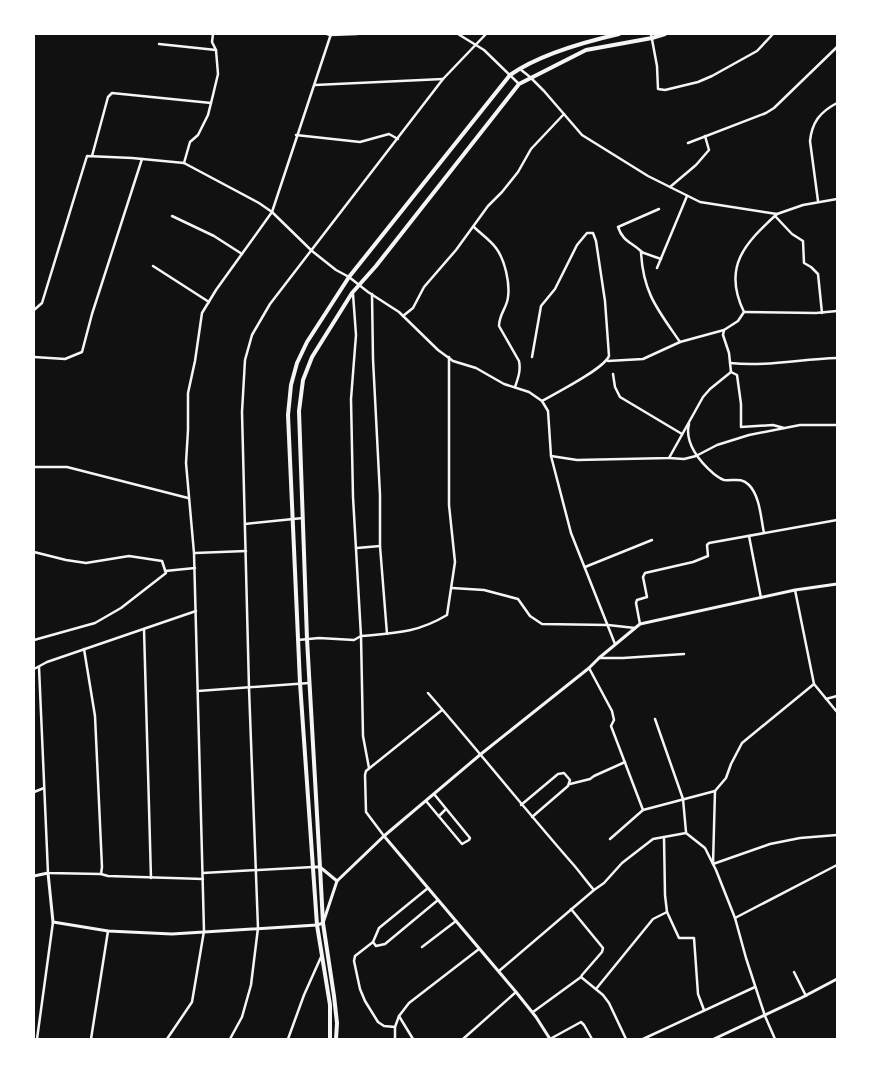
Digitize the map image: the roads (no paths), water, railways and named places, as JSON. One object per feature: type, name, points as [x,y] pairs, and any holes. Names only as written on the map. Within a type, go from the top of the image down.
[{"type":"main road","points":[[330,1039],[330,1005],[317,926],[300,683],[288,415],[291,385],[296,363],[307,342],[350,277],[510,75],[519,69],[584,42],[619,34]]},
{"type":"main road","points":[[336,1039],[337,1023],[333,987],[323,923],[307,639],[300,410],[303,380],[312,357],[352,293],[519,84],[586,50],[665,34]]},
{"type":"street","points":[[184,163],[190,142],[198,135],[208,115],[218,74],[216,50],[212,42],[213,34]]},
{"type":"street","points":[[167,1039],[192,1002],[204,931],[195,568],[186,463],[188,393],[202,313],[272,212],[329,34],[357,34]]},
{"type":"street","points":[[458,34],[484,50],[519,84]]},
{"type":"street","points":[[230,1039],[242,1017],[251,984],[258,928],[244,524],[242,412],[245,360],[252,335],[270,304],[443,79],[486,34]]},
{"type":"street","points":[[652,36],[657,66],[658,89],[665,90],[698,82],[712,76],[757,51],[773,34]]},
{"type":"street","points":[[158,44],[216,50]]},
{"type":"street","points":[[688,143],[766,113],[774,108],[837,47]]},
{"type":"street","points":[[519,69],[530,77],[582,135],[599,144],[621,161],[700,202],[776,215],[792,234],[803,241],[804,263],[812,267],[818,274],[822,313]]},
{"type":"street","points":[[314,85],[443,79]]},
{"type":"street","points":[[92,156],[108,97],[112,93],[211,103]]},
{"type":"street","points":[[818,201],[810,141],[811,132],[814,122],[820,114],[837,103]]},
{"type":"street","points":[[403,316],[413,308],[424,287],[474,227],[488,206],[518,172],[532,149],[564,114]]},
{"type":"street","points":[[296,135],[360,142],[389,134],[398,139]]},
{"type":"street","points":[[670,187],[696,165],[709,150],[706,136]]},
{"type":"street","points":[[34,310],[42,303],[86,156],[184,163],[237,190],[272,212],[312,251],[336,270],[350,277],[403,316],[438,350],[454,361],[476,368],[504,384],[529,392],[542,401],[548,411],[552,456],[571,534],[615,644]]},
{"type":"street","points":[[34,357],[65,359],[82,352],[92,314],[142,159]]},
{"type":"street","points":[[657,268],[687,196]]},
{"type":"street","points":[[744,312],[738,300],[735,283],[739,258],[744,248],[776,215],[818,201],[837,199]]},
{"type":"street","points":[[659,209],[618,227],[623,238],[642,252],[661,259]]},
{"type":"street","points":[[172,216],[214,236],[242,254]]},
{"type":"street","points":[[474,227],[496,248],[502,259],[508,286],[508,297],[499,320],[499,326],[519,361],[520,373],[515,387]]},
{"type":"street","points":[[532,356],[542,306],[555,289],[577,246],[587,233],[590,232],[594,235],[596,241],[605,301],[609,344],[607,360]]},
{"type":"street","points":[[642,252],[645,280],[651,299],[680,342]]},
{"type":"street","points":[[153,266],[209,302]]},
{"type":"street","points":[[352,293],[356,335],[351,399],[353,497],[361,636],[363,736],[369,768]]},
{"type":"street","points":[[372,294],[373,359],[380,495],[380,546],[388,634]]},
{"type":"street","points":[[744,312],[822,313],[837,311]]},
{"type":"street","points":[[542,401],[597,369],[607,360],[643,359],[680,342],[724,330],[738,321],[744,312]]},
{"type":"street","points":[[724,330],[723,335],[731,372]]},
{"type":"street","points":[[298,640],[354,640],[361,636],[411,631],[431,624],[447,615],[455,562],[449,505],[449,357]]},
{"type":"street","points":[[730,363],[766,364],[837,358]]},
{"type":"street","points":[[670,458],[703,397],[731,372]]},
{"type":"street","points":[[731,372],[737,375],[741,404],[741,428],[773,425],[784,428]]},
{"type":"street","points":[[613,374],[615,387],[620,397],[682,434]]},
{"type":"street","points":[[690,420],[689,436],[696,456],[706,468],[720,479],[740,479],[751,487],[764,534]]},
{"type":"street","points":[[552,456],[577,460],[684,459],[696,456],[717,445],[749,435],[800,425],[837,425]]},
{"type":"street","points":[[34,467],[67,467],[188,498]]},
{"type":"street","points":[[244,524],[303,518]]},
{"type":"street","points":[[640,624],[636,603],[637,600],[647,596],[643,577],[645,573],[693,562],[708,556],[709,543],[837,520]]},
{"type":"street","points":[[749,536],[761,598]]},
{"type":"street","points":[[585,567],[652,540]]},
{"type":"street","points":[[357,548],[380,546]]},
{"type":"street","points":[[194,553],[246,551]]},
{"type":"street","points":[[34,552],[86,563],[129,556],[151,558],[162,561],[165,571],[164,576],[102,620],[34,640]]},
{"type":"street","points":[[165,571],[195,568]]},
{"type":"street","points":[[53,922],[108,930],[172,934],[317,926],[323,923],[337,880],[384,836],[640,624],[796,590],[837,584]]},
{"type":"street","points":[[452,588],[484,590],[510,597],[520,601],[530,616],[542,624],[608,625],[635,628]]},
{"type":"street","points":[[796,590],[814,684],[837,712]]},
{"type":"street","points":[[34,669],[47,662],[196,611]]},
{"type":"street","points":[[144,629],[152,878]]},
{"type":"street","points":[[84,649],[95,716],[101,874]]},
{"type":"street","points":[[599,658],[684,654]]},
{"type":"street","points":[[37,1039],[53,922],[48,873],[39,667]]},
{"type":"street","points":[[589,668],[612,711],[614,720],[612,726],[643,810]]},
{"type":"street","points":[[198,691],[310,683]]},
{"type":"street","points":[[610,839],[643,810],[715,791],[726,778],[742,743],[814,684]]},
{"type":"street","points":[[428,694],[481,754],[488,766],[594,890]]},
{"type":"street","points":[[826,699],[837,696]]},
{"type":"street","points":[[442,709],[369,768],[365,774],[366,812],[384,836],[499,971],[532,1012],[550,1039],[581,1022],[592,1039]]},
{"type":"street","points":[[654,719],[683,799],[686,833],[704,848],[713,864],[735,918],[755,987],[775,1039]]},
{"type":"street","points":[[531,817],[570,784],[590,779],[625,762]]},
{"type":"street","points":[[521,805],[560,772],[564,773],[570,780],[570,784]]},
{"type":"street","points":[[34,792],[45,788]]},
{"type":"street","points":[[713,864],[715,791]]},
{"type":"street","points":[[426,800],[462,844],[470,840],[434,794]]},
{"type":"street","points":[[439,816],[446,809]]},
{"type":"street","points":[[499,971],[604,883],[622,864],[654,839],[686,833]]},
{"type":"street","points":[[713,864],[770,844],[800,838],[837,835]]},
{"type":"street","points":[[664,837],[664,895],[667,912],[679,938],[694,938],[698,994],[704,1010]]},
{"type":"street","points":[[735,918],[837,865]]},
{"type":"street","points":[[203,873],[320,867],[337,880]]},
{"type":"street","points":[[34,876],[48,873],[203,879]]},
{"type":"street","points":[[395,1027],[384,1026],[378,1022],[365,1001],[360,989],[354,961],[355,956],[373,942],[379,928],[428,888]]},
{"type":"street","points":[[373,942],[376,946],[385,944],[438,900]]},
{"type":"street","points":[[532,1012],[581,977],[602,952],[603,948],[572,909]]},
{"type":"street","points":[[596,989],[649,924],[659,915],[667,912]]},
{"type":"street","points":[[422,947],[456,921]]},
{"type":"street","points":[[91,1039],[108,930]]},
{"type":"street","points":[[395,1039],[395,1027],[399,1016],[409,1003],[479,949]]},
{"type":"street","points":[[288,1039],[304,995],[322,956]]},
{"type":"street","points":[[794,972],[806,996]]},
{"type":"street","points":[[581,977],[609,1003],[626,1039]]},
{"type":"street","points":[[714,1039],[720,1038],[837,979]]},
{"type":"street","points":[[643,1039],[755,987]]},
{"type":"street","points":[[465,1039],[516,992]]},
{"type":"street","points":[[399,1016],[413,1039]]}]
